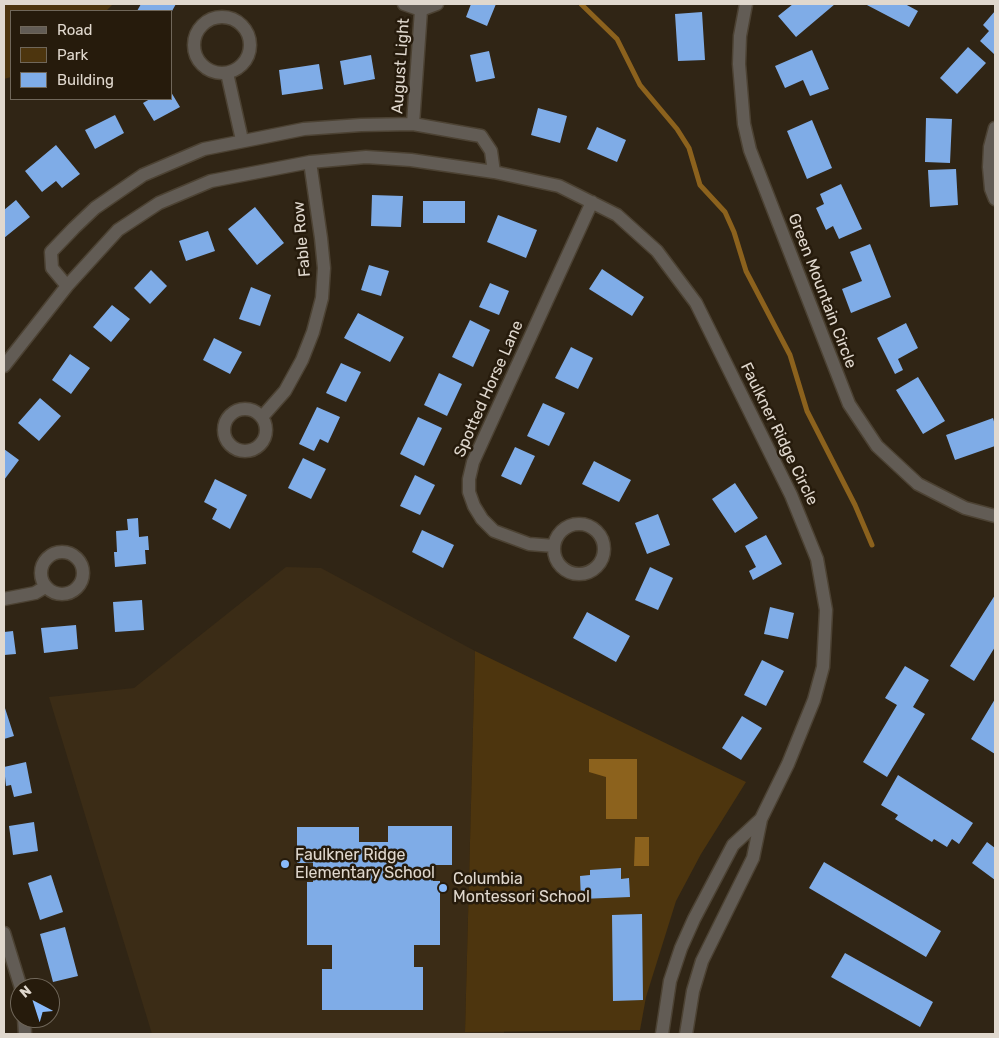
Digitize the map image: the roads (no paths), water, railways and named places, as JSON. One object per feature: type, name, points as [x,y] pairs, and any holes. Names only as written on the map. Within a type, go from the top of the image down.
[{"type":"street","name":"August Light","points":[[404,4],[422,10],[437,4]]},
{"type":"street","name":"Green Mountain Circle","points":[[746,4],[740,36],[739,64],[744,124],[750,150],[849,404],[877,446],[918,484],[956,504],[995,516]]},
{"type":"street","name":"August Light","points":[[413,124],[422,10]]},
{"type":"street","points":[[222,17],[233,19],[241,24],[247,33],[250,45],[248,56],[240,67],[227,73],[212,71],[202,65],[196,56],[194,45],[197,34],[203,26],[212,19],[222,17]]},
{"type":"street","points":[[227,73],[242,140]]},
{"type":"street","points":[[67,286],[52,268],[51,252],[95,208],[126,185],[160,167],[204,150],[242,140],[304,129],[413,124],[480,136],[491,151],[494,172]]},
{"type":"street","points":[[995,128],[990,147],[989,167],[991,189],[995,199]]},
{"type":"street","name":"Faulkner Ridge Circle","points":[[4,366],[67,286],[118,230],[159,202],[211,181],[310,162],[366,157],[393,159],[494,172],[559,186],[617,216],[657,251],[696,303],[794,502],[817,559],[826,610],[823,667],[814,700],[788,764],[760,819],[753,858],[702,961],[693,991],[686,1034]]},
{"type":"street","name":"Fable Row","points":[[262,417],[285,391],[302,360],[322,298],[324,268],[310,162]]},
{"type":"street","name":"Spotted Horse Lane","points":[[554,546],[529,544],[494,531],[482,519],[474,506],[469,492],[469,479],[473,462],[592,202]]},
{"type":"street","points":[[574,524],[584,524],[594,528],[601,536],[605,546],[604,557],[598,566],[590,572],[579,574],[569,572],[560,566],[555,557],[554,546],[557,536],[564,528],[574,524]]},
{"type":"street","points":[[4,599],[35,593],[45,587]]},
{"type":"street","name":"Faulkner Ridge Circle","points":[[662,1034],[670,981],[694,919],[733,845],[760,819]]},
{"type":"street","points":[[4,933],[18,978]]},
{"type":"waterway","points":[[581,4],[617,39],[640,85],[677,129],[689,148],[700,185],[725,212],[734,232],[746,271],[790,355],[807,411],[855,505],[872,545]]},
{"type":"place","name":"Faulkner Ridge Elementary School","points":[[285,864]]},
{"type":"place","name":"Columbia Montessori School","points":[[443,888]]}]
